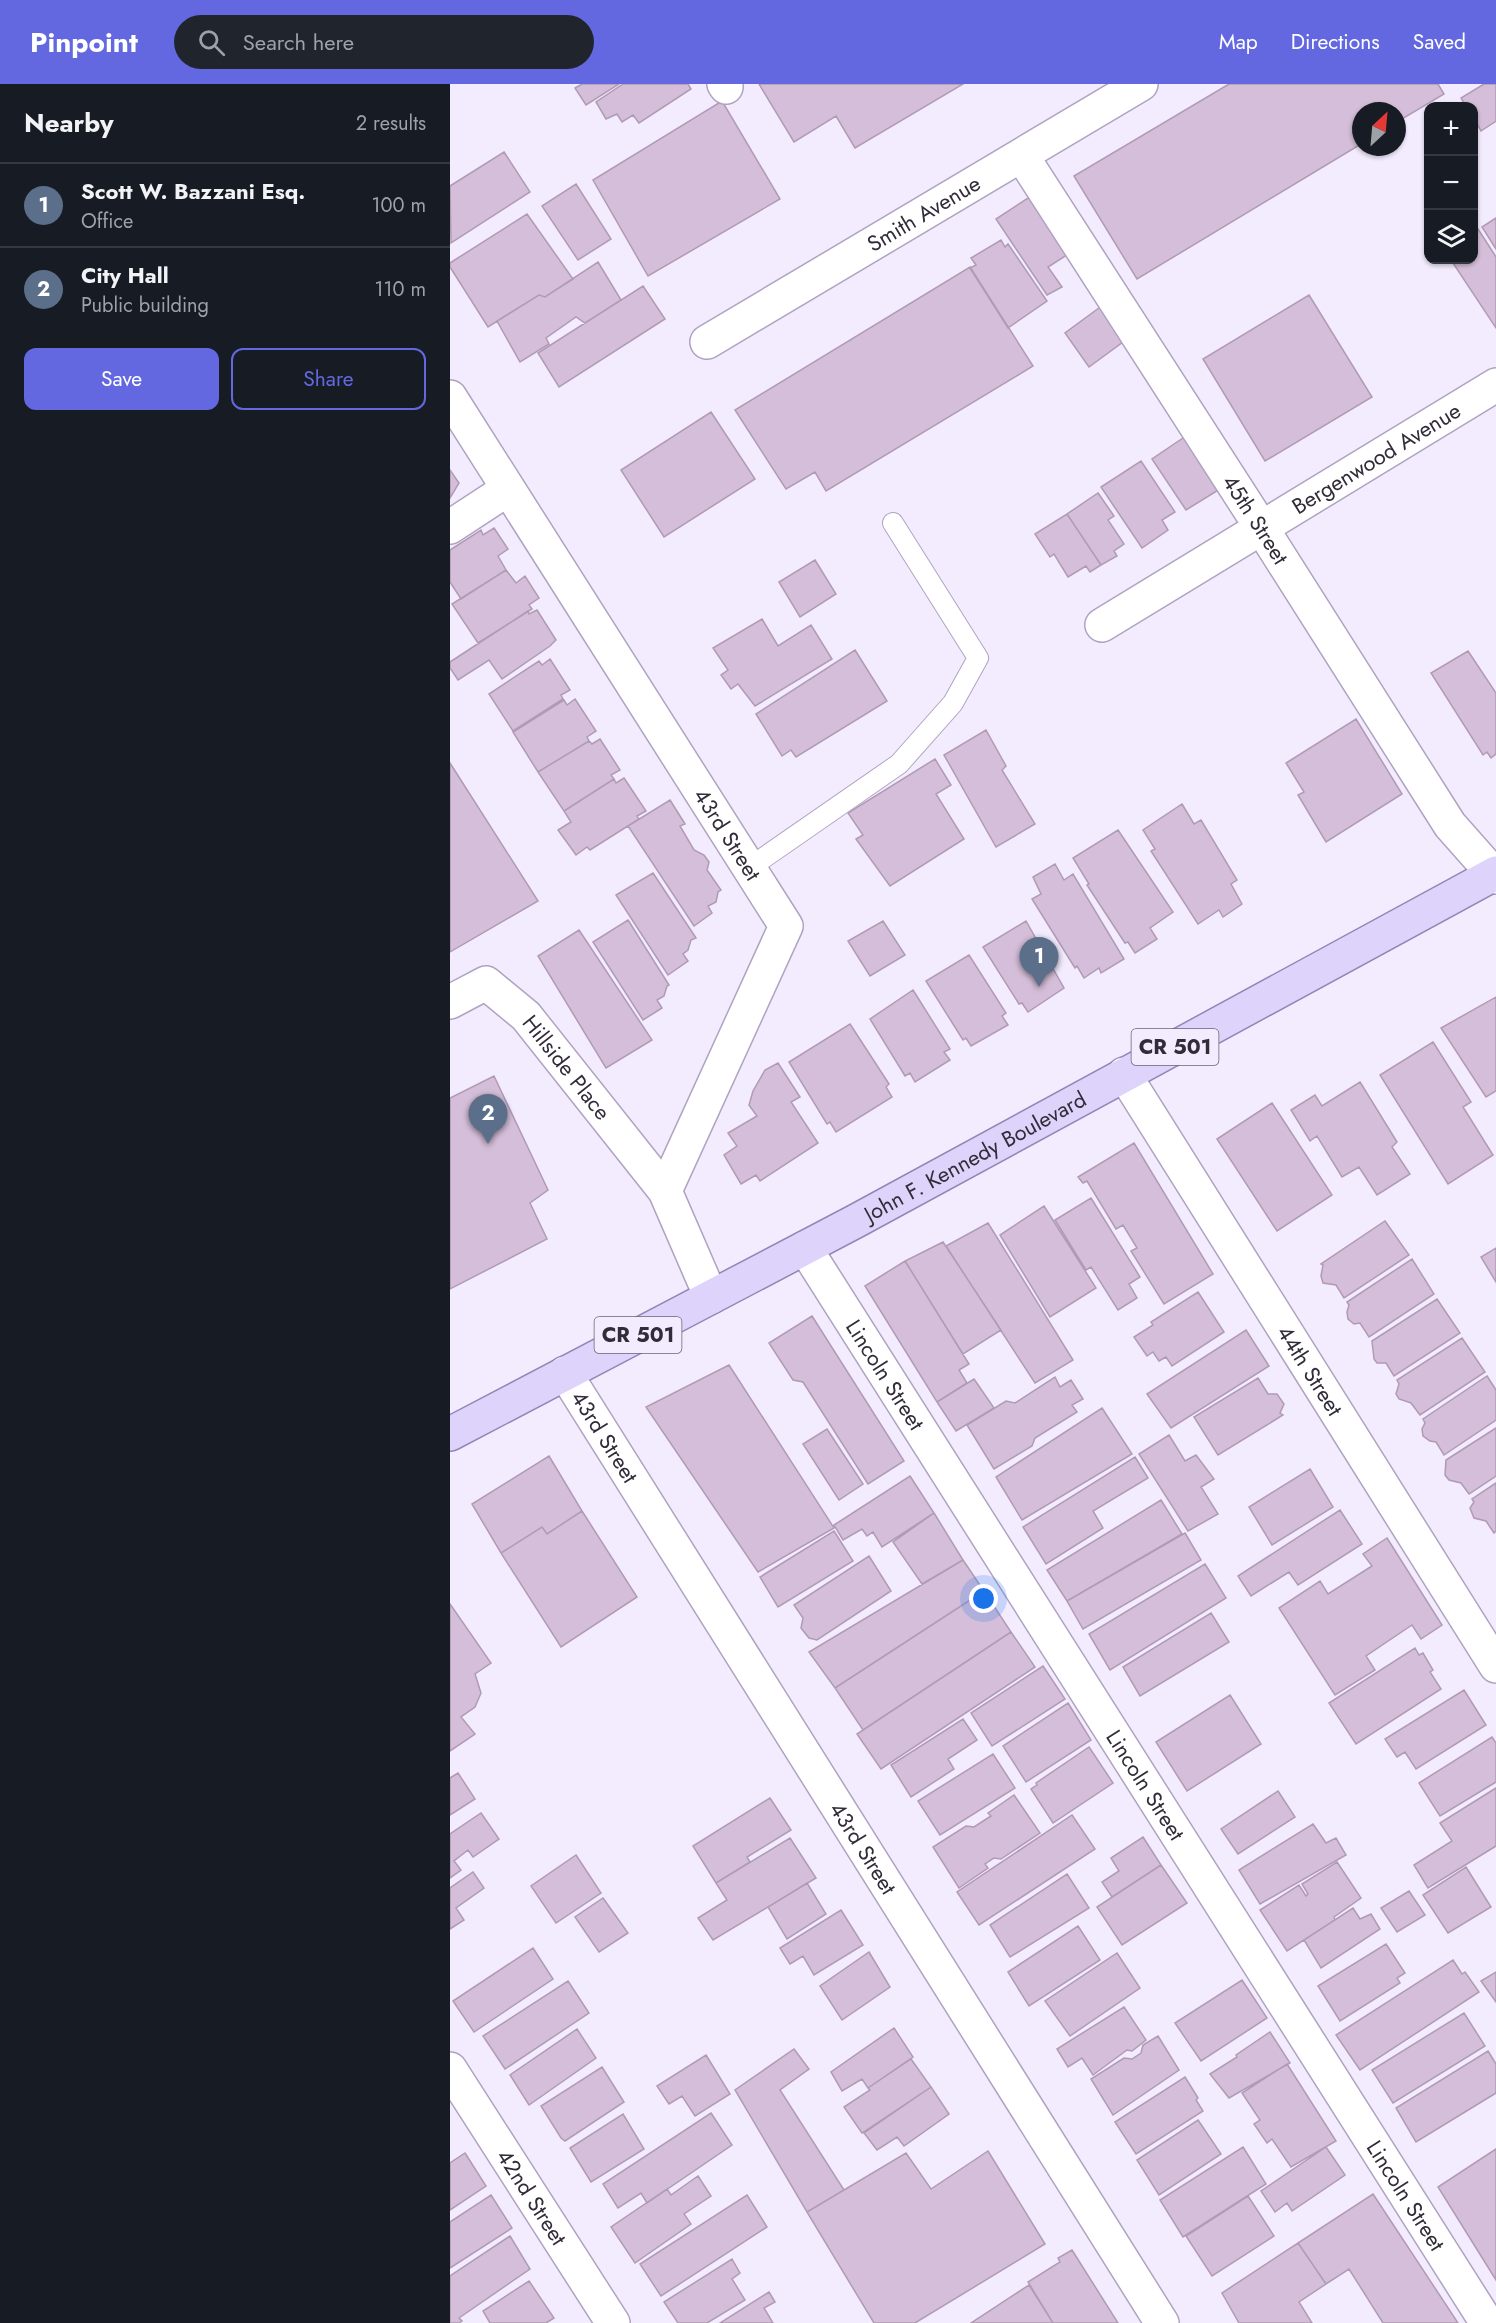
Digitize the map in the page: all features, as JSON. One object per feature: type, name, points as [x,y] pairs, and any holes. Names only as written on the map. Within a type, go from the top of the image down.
[{"type":"main road","name":"John F. Kennedy Boulevard","points":[[450,1434],[805,1248],[1495,875]]},
{"type":"street","name":"Smith Avenue","points":[[707,342],[1141,84]]},
{"type":"street","name":"45th Street","points":[[1022,156],[1262,526],[1450,825],[1495,875]]},
{"type":"street","name":"Bergenwood Avenue","points":[[1102,625],[1496,385]]},
{"type":"street","name":"43rd Street","points":[[450,397],[786,926],[665,1191]]},
{"type":"street","points":[[450,527],[508,489]]},
{"type":"street","name":"Hillside Place","points":[[450,1002],[486,983],[526,1016],[665,1191]]},
{"type":"street","name":"44th Street","points":[[1124,1074],[1496,1666]]},
{"type":"street","points":[[665,1191],[711,1297]]},
{"type":"street","name":"Lincoln Street","points":[[805,1248],[1487,2323]]},
{"type":"street","name":"43rd Street","points":[[566,1373],[1162,2323]]},
{"type":"street","name":"42nd Street","points":[[450,2069],[613,2323]]},
{"type":"lane","points":[[749,868],[899,764],[953,703],[978,658],[893,523]]},
{"type":"building","points":[[582,84],[619,84],[586,105],[575,88]]},
{"type":"building","points":[[623,84],[688,84],[691,89],[639,123],[633,115],[622,122],[617,114],[606,119],[596,102]]},
{"type":"building","points":[[759,84],[963,84],[855,148],[836,116],[794,142]]},
{"type":"building","points":[[1229,84],[1438,84],[1444,94],[1431,102],[1424,102],[1424,106],[1406,117],[1406,102],[1352,102],[1352,149],[1137,279],[1074,176]]},
{"type":"building","points":[[1484,84],[1496,84],[1496,121],[1481,131],[1478,125],[1478,102],[1464,102],[1461,98]]},
{"type":"building","points":[[722,101],[780,199],[648,276],[593,180]]},
{"type":"building","points":[[504,152],[530,192],[451,243],[450,186]]},
{"type":"building","points":[[576,184],[611,239],[578,260],[542,206]]},
{"type":"building","points":[[1031,196],[1070,253],[1048,267],[1062,287],[1047,295],[996,219]]},
{"type":"building","points":[[527,214],[573,279],[545,297],[539,295],[488,327],[450,267],[450,263]]},
{"type":"building","points":[[1496,218],[1496,249],[1482,227]]},
{"type":"building","points":[[1478,229],[1496,257],[1496,328],[1454,264],[1478,264]]},
{"type":"building","points":[[1001,240],[1005,247],[1008,244],[1047,301],[1008,328],[970,268],[976,265],[971,258]]},
{"type":"building","points":[[598,262],[621,300],[585,323],[576,317],[546,338],[549,344],[520,362],[497,321],[539,295],[545,297]]},
{"type":"building","points":[[970,267],[1033,366],[826,491],[815,472],[786,489],[735,410]]},
{"type":"building","points":[[643,286],[665,319],[559,387],[538,353]]},
{"type":"building","points":[[1309,295],[1372,397],[1265,461],[1203,359]]},
{"type":"building","points":[[1103,305],[1127,339],[1089,367],[1065,333]]},
{"type":"building","points":[[711,412],[755,479],[664,537],[621,470]]},
{"type":"building","points":[[1186,436],[1220,489],[1186,510],[1152,459]]},
{"type":"building","points":[[1141,461],[1175,512],[1162,520],[1168,530],[1142,548],[1101,487]]},
{"type":"building","points":[[450,470],[459,483],[450,498]]},
{"type":"building","points":[[1098,493],[1114,516],[1108,520],[1124,544],[1114,551],[1117,556],[1101,565],[1067,514]]},
{"type":"building","points":[[1067,514],[1101,565],[1090,572],[1086,566],[1068,577],[1054,554],[1050,557],[1035,534]]},
{"type":"building","points":[[494,528],[508,549],[498,556],[506,570],[461,599],[450,582],[450,550],[481,530],[483,535]]},
{"type":"building","points":[[815,560],[836,594],[800,617],[779,582]]},
{"type":"building","points":[[506,570],[516,583],[525,576],[539,598],[529,605],[532,609],[478,643],[452,604]]},
{"type":"building","points":[[537,610],[556,640],[550,646],[502,679],[489,660],[458,680],[450,668],[450,662],[528,611],[529,614]]},
{"type":"building","points":[[762,619],[778,646],[811,625],[832,659],[755,706],[738,684],[731,689],[721,675],[728,670],[713,648]]},
{"type":"building","points":[[855,650],[887,701],[796,757],[791,750],[782,756],[756,714]]},
{"type":"building","points":[[1468,651],[1496,693],[1496,754],[1491,758],[1487,752],[1483,755],[1431,673]]},
{"type":"building","points":[[550,659],[570,690],[561,695],[563,699],[513,731],[489,694],[539,661],[542,665]]},
{"type":"building","points":[[575,699],[596,731],[587,737],[589,741],[538,772],[513,732],[564,700],[567,705]]},
{"type":"building","points":[[1356,719],[1402,794],[1326,842],[1298,795],[1304,792],[1286,763]]},
{"type":"building","points":[[986,730],[1006,766],[1002,770],[1035,824],[996,847],[944,755]]},
{"type":"building","points":[[600,739],[620,770],[611,775],[614,779],[564,811],[538,772],[589,741],[592,744]]},
{"type":"building","points":[[935,759],[951,785],[936,794],[964,839],[890,886],[856,839],[863,835],[848,813]]},
{"type":"building","points":[[450,763],[538,901],[450,952]]},
{"type":"building","points":[[624,778],[646,811],[637,816],[639,819],[590,850],[587,847],[576,855],[558,830],[571,822],[564,811],[614,779],[616,783]]},
{"type":"building","points":[[670,800],[685,824],[680,826],[694,850],[704,855],[709,862],[707,870],[721,890],[718,892],[716,902],[708,906],[712,913],[694,926],[628,826]]},
{"type":"building","points":[[1182,804],[1194,824],[1201,820],[1237,880],[1231,884],[1242,904],[1223,917],[1219,910],[1198,924],[1151,851],[1155,849],[1143,830]]},
{"type":"building","points":[[1118,830],[1173,912],[1150,928],[1157,939],[1135,953],[1128,942],[1125,943],[1087,885],[1089,884],[1073,858]]},
{"type":"building","points":[[1055,864],[1064,880],[1073,874],[1124,959],[1101,973],[1099,968],[1084,978],[1077,966],[1075,968],[1032,899],[1041,894],[1033,877]]},
{"type":"building","points":[[653,873],[696,938],[691,940],[688,950],[683,954],[688,961],[668,975],[616,895]]},
{"type":"building","points":[[628,920],[669,985],[664,996],[657,1000],[662,1008],[643,1020],[593,942]]},
{"type":"building","points":[[883,921],[905,955],[870,976],[848,941]]},
{"type":"building","points":[[1026,921],[1064,988],[1028,1012],[1022,1003],[1019,1004],[983,947]]},
{"type":"building","points":[[579,930],[652,1040],[606,1068],[538,956]]},
{"type":"building","points":[[969,955],[1006,1013],[1002,1016],[1008,1025],[971,1046],[966,1038],[963,1040],[926,981]]},
{"type":"building","points":[[913,990],[950,1049],[944,1052],[950,1060],[915,1082],[910,1073],[905,1076],[870,1019]]},
{"type":"building","points":[[1496,997],[1496,1091],[1486,1097],[1441,1028]]},
{"type":"building","points":[[850,1024],[889,1084],[886,1087],[892,1097],[836,1132],[830,1122],[827,1124],[789,1062]]},
{"type":"building","points":[[1433,1042],[1471,1102],[1463,1107],[1493,1155],[1448,1184],[1380,1075]]},
{"type":"building","points":[[778,1063],[800,1097],[791,1102],[818,1143],[760,1181],[756,1175],[741,1184],[724,1155],[737,1146],[728,1133],[757,1116],[749,1105],[753,1091],[765,1070]]},
{"type":"building","points":[[494,1076],[548,1190],[530,1203],[547,1239],[450,1289],[450,1098]]},
{"type":"building","points":[[1360,1082],[1397,1142],[1392,1147],[1410,1174],[1377,1195],[1359,1167],[1342,1177],[1317,1136],[1310,1141],[1291,1110],[1315,1095],[1322,1106]]},
{"type":"building","points":[[1272,1103],[1332,1195],[1277,1231],[1217,1139]]},
{"type":"building","points":[[1134,1143],[1213,1274],[1164,1304],[1131,1251],[1137,1248],[1123,1225],[1116,1229],[1087,1181],[1083,1183],[1078,1177]]},
{"type":"building","points":[[1091,1198],[1140,1277],[1129,1284],[1137,1298],[1118,1310],[1091,1267],[1086,1270],[1055,1220]]},
{"type":"building","points":[[1044,1206],[1096,1288],[1050,1317],[1000,1235]]},
{"type":"building","points":[[1385,1221],[1409,1255],[1344,1298],[1336,1285],[1323,1283],[1321,1276],[1323,1265],[1321,1264]]},
{"type":"building","points":[[988,1223],[1073,1360],[1035,1383],[946,1246]]},
{"type":"building","points":[[943,1242],[1001,1330],[963,1354],[905,1261]]},
{"type":"building","points":[[1496,1248],[1496,1282],[1481,1257]]},
{"type":"building","points":[[1412,1259],[1434,1294],[1369,1337],[1360,1323],[1354,1324],[1348,1319],[1349,1305],[1347,1302]]},
{"type":"building","points":[[905,1261],[969,1364],[959,1370],[967,1383],[937,1402],[865,1286]]},
{"type":"building","points":[[1198,1292],[1224,1332],[1172,1366],[1166,1357],[1159,1361],[1153,1352],[1147,1356],[1134,1337],[1153,1325],[1151,1322]]},
{"type":"building","points":[[1437,1299],[1460,1333],[1394,1376],[1386,1363],[1377,1363],[1374,1359],[1372,1341]]},
{"type":"building","points":[[812,1316],[904,1461],[868,1484],[803,1382],[793,1380],[769,1343]]},
{"type":"building","points":[[1246,1330],[1269,1366],[1171,1428],[1147,1394]]},
{"type":"building","points":[[1462,1338],[1485,1372],[1420,1415],[1411,1403],[1399,1399],[1396,1394],[1399,1384],[1397,1380]]},
{"type":"building","points":[[729,1365],[834,1528],[758,1572],[646,1407]]},
{"type":"building","points":[[1487,1376],[1496,1390],[1496,1420],[1444,1455],[1436,1442],[1423,1436],[1422,1429],[1425,1423],[1423,1419]]},
{"type":"building","points":[[1055,1377],[1060,1387],[1071,1380],[1083,1399],[1072,1405],[1077,1412],[1035,1438],[1032,1446],[994,1469],[967,1425],[1006,1401],[1015,1403]]},
{"type":"building","points":[[1258,1378],[1268,1394],[1277,1394],[1284,1404],[1280,1413],[1283,1415],[1218,1455],[1194,1417]]},
{"type":"building","points":[[974,1379],[994,1408],[956,1431],[937,1402]]},
{"type":"building","points":[[1102,1408],[1132,1454],[1022,1520],[996,1477]]},
{"type":"building","points":[[1496,1428],[1496,1476],[1469,1494],[1461,1483],[1449,1480],[1445,1475],[1446,1460]]},
{"type":"building","points":[[827,1429],[863,1484],[839,1500],[803,1444]]},
{"type":"building","points":[[1169,1435],[1185,1461],[1196,1455],[1214,1479],[1201,1487],[1218,1514],[1188,1531],[1139,1454]]},
{"type":"building","points":[[549,1456],[582,1511],[547,1534],[542,1527],[501,1553],[472,1504]]},
{"type":"building","points":[[1135,1457],[1148,1478],[1093,1511],[1103,1528],[1046,1564],[1023,1527]]},
{"type":"building","points":[[1310,1469],[1333,1507],[1272,1545],[1249,1507]]},
{"type":"building","points":[[910,1476],[934,1513],[882,1547],[873,1532],[867,1536],[862,1529],[843,1540],[834,1525]]},
{"type":"building","points":[[1496,1483],[1496,1531],[1494,1533],[1486,1521],[1474,1518],[1470,1508],[1474,1502],[1472,1499]]},
{"type":"building","points":[[1161,1500],[1182,1534],[1067,1601],[1047,1570]]},
{"type":"building","points":[[1340,1510],[1362,1544],[1298,1585],[1289,1572],[1251,1596],[1238,1576]]},
{"type":"building","points":[[582,1511],[637,1597],[561,1647],[501,1553],[542,1527],[547,1534]]},
{"type":"building","points":[[934,1513],[963,1560],[922,1584],[893,1542]]},
{"type":"building","points":[[834,1531],[853,1561],[778,1607],[760,1577]]},
{"type":"building","points":[[1185,1533],[1201,1560],[1083,1629],[1067,1601]]},
{"type":"building","points":[[1387,1538],[1442,1625],[1421,1639],[1412,1625],[1366,1656],[1375,1670],[1335,1695],[1279,1608],[1320,1581],[1328,1594],[1372,1566],[1363,1554]]},
{"type":"building","points":[[869,1556],[891,1591],[817,1640],[809,1638],[801,1628],[803,1618],[794,1605]]},
{"type":"building","points":[[963,1560],[984,1591],[835,1688],[809,1652]]},
{"type":"building","points":[[1205,1564],[1226,1598],[1110,1670],[1089,1634]]},
{"type":"building","points":[[984,1591],[1011,1632],[863,1730],[835,1688]]},
{"type":"building","points":[[450,1604],[491,1663],[475,1674],[481,1693],[475,1707],[461,1717],[475,1734],[450,1751]]},
{"type":"building","points":[[1211,1613],[1229,1642],[1140,1696],[1123,1667]]},
{"type":"building","points":[[1011,1632],[1035,1667],[881,1769],[857,1734]]},
{"type":"building","points":[[1415,1648],[1419,1655],[1423,1653],[1433,1670],[1430,1672],[1441,1689],[1356,1744],[1329,1703]]},
{"type":"building","points":[[1043,1666],[1065,1699],[992,1746],[971,1713]]},
{"type":"building","points":[[1464,1690],[1486,1725],[1416,1769],[1405,1752],[1397,1757],[1385,1739]]},
{"type":"building","points":[[1230,1695],[1261,1744],[1187,1791],[1156,1742]]},
{"type":"building","points":[[1068,1703],[1091,1740],[1026,1782],[1003,1746]]},
{"type":"building","points":[[963,1719],[977,1740],[948,1759],[954,1769],[911,1797],[891,1765]]},
{"type":"building","points":[[1492,1737],[1496,1743],[1496,1782],[1440,1816],[1419,1783]]},
{"type":"building","points":[[1089,1747],[1113,1783],[1053,1823],[1031,1789],[1037,1785],[1036,1783]]},
{"type":"building","points":[[993,1754],[1015,1788],[940,1835],[918,1801]]},
{"type":"building","points":[[458,1773],[475,1799],[450,1815],[450,1778]]},
{"type":"building","points":[[1496,1788],[1496,1846],[1428,1888],[1414,1865],[1452,1841],[1440,1823]]},
{"type":"building","points":[[1278,1791],[1295,1817],[1238,1854],[1221,1829]]},
{"type":"building","points":[[1014,1795],[1040,1833],[1001,1859],[994,1858],[985,1864],[988,1868],[959,1888],[933,1847],[966,1826],[974,1827],[991,1816],[988,1813]]},
{"type":"building","points":[[770,1798],[791,1830],[747,1857],[750,1862],[716,1883],[693,1846]]},
{"type":"building","points":[[481,1813],[499,1839],[473,1857],[468,1850],[454,1861],[461,1870],[450,1878],[450,1834]]},
{"type":"building","points":[[1072,1815],[1095,1849],[979,1925],[957,1892]]},
{"type":"building","points":[[1313,1824],[1326,1843],[1336,1838],[1346,1855],[1260,1904],[1239,1870]]},
{"type":"building","points":[[1143,1837],[1161,1865],[1112,1897],[1102,1882],[1119,1871],[1111,1858]]},
{"type":"building","points":[[790,1838],[816,1878],[713,1940],[698,1918],[727,1900],[716,1883]]},
{"type":"building","points":[[576,1855],[601,1893],[556,1923],[531,1886]]},
{"type":"building","points":[[1337,1862],[1361,1898],[1334,1917],[1335,1920],[1287,1951],[1260,1910],[1299,1885],[1306,1896],[1308,1894],[1302,1884]]},
{"type":"building","points":[[1161,1865],[1187,1903],[1122,1945],[1097,1907]]},
{"type":"building","points":[[1466,1867],[1491,1907],[1448,1933],[1423,1895]]},
{"type":"building","points":[[473,1872],[484,1888],[456,1908],[464,1920],[450,1929],[450,1888]]},
{"type":"building","points":[[1067,1874],[1089,1908],[1010,1957],[990,1925]]},
{"type":"building","points":[[807,1883],[826,1914],[787,1939],[768,1907]]},
{"type":"building","points":[[1409,1891],[1425,1915],[1397,1932],[1381,1908]]},
{"type":"building","points":[[603,1898],[628,1933],[599,1952],[575,1917]]},
{"type":"building","points":[[1353,1908],[1360,1919],[1371,1914],[1380,1929],[1321,1968],[1304,1940]]},
{"type":"building","points":[[841,1910],[863,1945],[814,1975],[803,1956],[790,1964],[780,1948]]},
{"type":"building","points":[[1078,1926],[1100,1960],[1029,2006],[1008,1972]]},
{"type":"building","points":[[1386,1944],[1405,1973],[1397,1978],[1400,1983],[1340,2021],[1318,1986]]},
{"type":"building","points":[[533,1948],[553,1979],[474,2032],[453,2001]]},
{"type":"building","points":[[869,1952],[890,1987],[842,2020],[820,1986]]},
{"type":"building","points":[[1117,1953],[1140,1988],[1070,2036],[1045,2001]]},
{"type":"building","points":[[1453,1960],[1462,1974],[1465,1972],[1479,1992],[1360,2070],[1336,2035]]},
{"type":"building","points":[[1496,1972],[1496,2002],[1481,1981]]},
{"type":"building","points":[[1242,1980],[1267,2018],[1201,2061],[1175,2023]]},
{"type":"building","points":[[568,1981],[589,2013],[505,2069],[483,2036]]},
{"type":"building","points":[[1124,2007],[1146,2040],[1132,2051],[1127,2050],[1093,2075],[1082,2058],[1068,2067],[1057,2049]]},
{"type":"building","points":[[1464,2013],[1485,2046],[1393,2103],[1372,2070]]},
{"type":"building","points":[[894,2028],[913,2057],[868,2088],[862,2079],[842,2091],[831,2072]]},
{"type":"building","points":[[577,2029],[596,2058],[529,2105],[510,2075]]},
{"type":"building","points":[[1270,2032],[1290,2063],[1229,2098],[1210,2074]]},
{"type":"building","points":[[1158,2036],[1179,2070],[1113,2115],[1091,2079],[1124,2058],[1132,2059],[1141,2053],[1143,2045]]},
{"type":"building","points":[[794,2049],[809,2069],[780,2090],[844,2190],[807,2212],[735,2090]]},
{"type":"building","points":[[1488,2051],[1496,2064],[1496,2093],[1416,2142],[1396,2108]]},
{"type":"building","points":[[706,2055],[730,2094],[695,2116],[682,2096],[669,2104],[657,2086]]},
{"type":"building","points":[[911,2059],[931,2087],[862,2133],[844,2107]]},
{"type":"building","points":[[1287,2064],[1336,2141],[1291,2167],[1272,2139],[1267,2143],[1254,2124],[1260,2120],[1242,2093]]},
{"type":"building","points":[[602,2067],[624,2102],[565,2141],[541,2106]]},
{"type":"building","points":[[1185,2077],[1203,2111],[1136,2154],[1115,2122]]},
{"type":"building","points":[[931,2087],[949,2114],[904,2146],[897,2137],[877,2150],[864,2133]]},
{"type":"building","points":[[711,2113],[732,2145],[647,2203],[641,2193],[618,2208],[603,2184]]},
{"type":"building","points":[[623,2114],[644,2149],[591,2182],[570,2148]]},
{"type":"building","points":[[1198,2120],[1221,2154],[1159,2195],[1137,2160]]},
{"type":"building","points":[[1243,2147],[1266,2184],[1183,2237],[1160,2200]]},
{"type":"building","points":[[1326,2147],[1345,2175],[1292,2211],[1287,2203],[1275,2212],[1261,2191]]},
{"type":"building","points":[[1496,2149],[1496,2280],[1438,2187]]},
{"type":"building","points":[[988,2151],[1045,2244],[915,2323],[874,2323],[807,2212],[906,2153],[931,2189]]},
{"type":"building","points":[[465,2153],[486,2186],[450,2210],[450,2163]]},
{"type":"building","points":[[698,2176],[711,2196],[684,2214],[691,2224],[635,2263],[611,2227],[667,2189],[671,2195]]},
{"type":"building","points":[[1373,2194],[1458,2323],[1383,2323],[1349,2269],[1326,2284],[1298,2243]]},
{"type":"building","points":[[491,2195],[512,2228],[450,2268],[450,2222]]},
{"type":"building","points":[[747,2195],[767,2227],[661,2296],[640,2264]]},
{"type":"building","points":[[1248,2196],[1274,2236],[1212,2276],[1186,2236]]},
{"type":"building","points":[[510,2236],[530,2269],[459,2318],[462,2321],[450,2323],[450,2276]]},
{"type":"building","points":[[1298,2243],[1326,2284],[1299,2302],[1312,2323],[1239,2323],[1222,2293]]},
{"type":"building","points":[[1072,2250],[1118,2323],[1053,2323],[1028,2282],[1060,2262],[1058,2258]]},
{"type":"building","points":[[732,2259],[740,2273],[732,2279],[745,2300],[707,2323],[678,2323],[664,2302]]},
{"type":"building","points":[[529,2281],[554,2318],[546,2323],[490,2323],[483,2311]]},
{"type":"building","points":[[1029,2285],[1053,2323],[971,2323]]},
{"type":"building","points":[[769,2292],[775,2302],[764,2308],[773,2323],[720,2323]]},
{"type":"place","name":"Scott W. Bazzani Esq.","points":[[1039,987]]},
{"type":"place","name":"City Hall","points":[[488,1144]]}]
